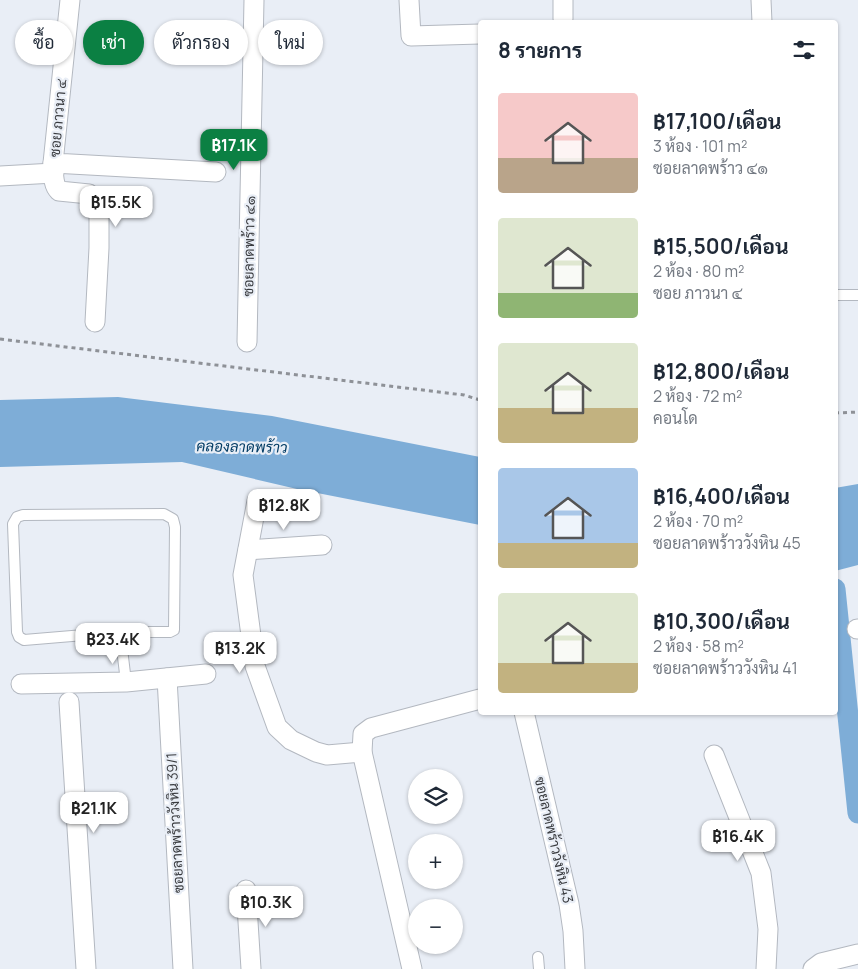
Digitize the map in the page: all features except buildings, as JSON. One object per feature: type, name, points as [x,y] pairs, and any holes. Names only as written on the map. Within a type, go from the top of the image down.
[{"type":"street","name":"ซอย ภาวนา ๔","points":[[70,0],[53,168],[216,172]]},
{"type":"street","name":"ซอยลาดพร้าว ๔๑","points":[[247,342],[254,0]]},
{"type":"street","points":[[409,0],[411,36],[478,34]]},
{"type":"street","points":[[761,0],[762,20]]},
{"type":"street","points":[[0,176],[53,168],[55,188],[59,191],[89,194],[99,203],[100,248],[95,322]]},
{"type":"street","points":[[257,501],[243,575],[255,666],[277,727],[291,740],[326,755],[362,752]]},
{"type":"street","points":[[248,550],[322,546]]},
{"type":"street","points":[[21,684],[126,682],[206,674]]},
{"type":"street","name":"ซอยลาดพร้าววังหิน 39/1","points":[[167,678],[183,969]]},
{"type":"street","points":[[412,969],[362,752],[363,734],[371,728],[478,699]]},
{"type":"street","points":[[69,702],[86,969]]},
{"type":"street","name":"ซอยลาดพร้าววังหิน 43","points":[[525,715],[569,904],[573,931],[575,969]]},
{"type":"street","points":[[714,755],[761,873],[768,929],[766,969]]},
{"type":"street","points":[[246,890],[251,969]]},
{"type":"street","points":[[813,969],[821,962],[858,954]]},
{"type":"lane","points":[[838,295],[858,295]]},
{"type":"lane","points":[[164,514],[173,519],[175,526],[174,630],[170,632],[120,632],[24,640],[20,638],[17,632],[13,524],[17,517],[23,515],[164,514]]},
{"type":"lane","points":[[120,632],[126,682]]},
{"type":"lane","points":[[538,957],[539,969]]},
{"type":"path","points":[[0,339],[464,394],[478,399]]},
{"type":"path","points":[[838,413],[858,412]]},
{"type":"water","name":"คลองลาดพร้าว","points":[[118,397],[272,416],[478,457],[478,525],[297,489],[182,462],[0,467],[0,400]]},
{"type":"water","points":[[858,484],[858,565],[838,570],[838,487]]},
{"type":"waterway","points":[[838,618],[858,813]]}]
